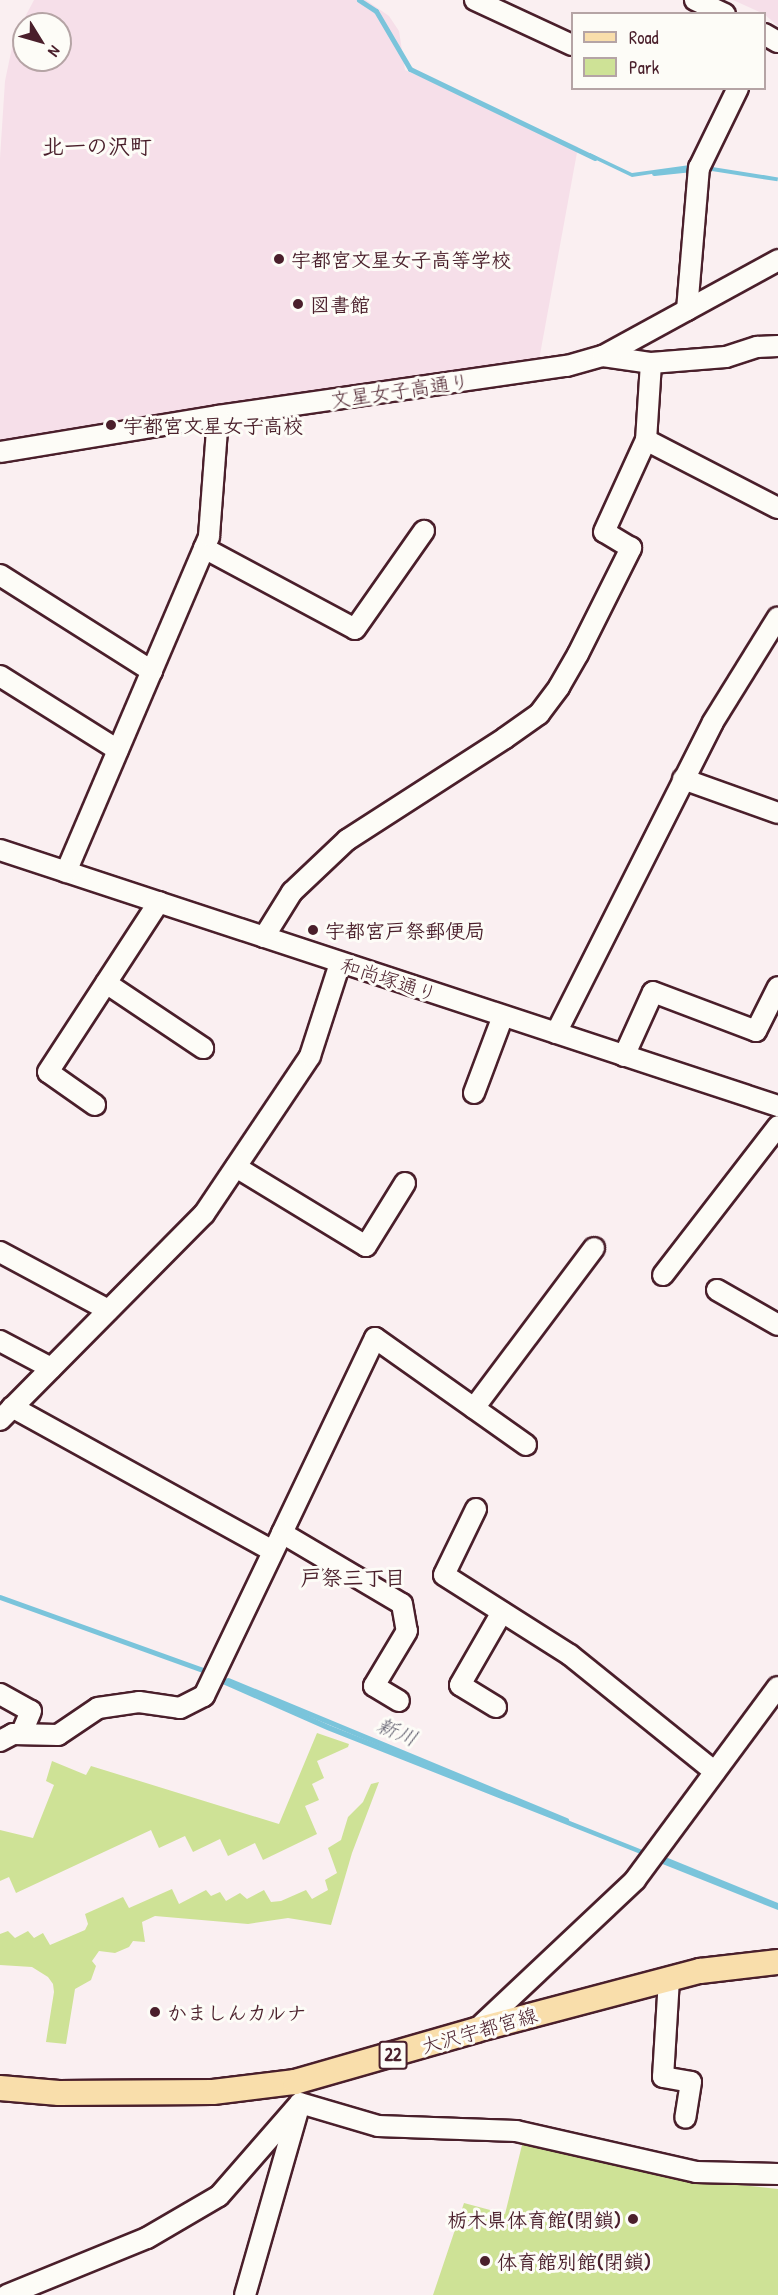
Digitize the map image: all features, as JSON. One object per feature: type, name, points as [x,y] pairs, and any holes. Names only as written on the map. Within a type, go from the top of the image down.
[{"type":"main road","name":"大沢宇都宮線","points":[[0,2088],[59,2093],[298,2092],[476,2030],[700,1971],[778,1962]]},
{"type":"street","points":[[475,0],[571,44]]},
{"type":"street","points":[[695,0],[721,12]]},
{"type":"street","points":[[687,310],[699,168],[737,90]]},
{"type":"street","name":"文星女子高通り","points":[[0,452],[218,416],[567,366],[603,356],[778,261]]},
{"type":"street","points":[[603,356],[651,363],[726,357],[778,339]]},
{"type":"street","points":[[757,346],[778,346]]},
{"type":"street","points":[[264,937],[292,892],[347,840],[539,714],[578,654],[631,548],[604,532],[646,440],[651,363]]},
{"type":"street","points":[[66,872],[209,536],[218,416]]},
{"type":"street","points":[[646,440],[778,508]]},
{"type":"street","points":[[204,548],[355,629],[424,531]]},
{"type":"street","points":[[0,575],[152,671]]},
{"type":"street","points":[[556,1033],[713,722],[775,626]]},
{"type":"street","points":[[0,676],[118,750]]},
{"type":"street","points":[[683,779],[778,813]]},
{"type":"street","name":"和尚塚通り","points":[[0,850],[778,1106]]},
{"type":"street","points":[[95,1105],[48,1072],[159,902]]},
{"type":"street","points":[[273,1551],[6,1413],[204,1214],[310,1056],[340,963]]},
{"type":"street","points":[[106,983],[203,1048]]},
{"type":"street","points":[[624,1056],[653,992],[756,1030],[778,987]]},
{"type":"street","points":[[474,1093],[503,1016]]},
{"type":"street","points":[[663,1275],[778,1126]]},
{"type":"street","points":[[236,1167],[366,1246],[405,1183]]},
{"type":"street","points":[[474,1408],[594,1248]]},
{"type":"street","points":[[0,1252],[108,1310]]},
{"type":"street","points":[[717,1290],[778,1325]]},
{"type":"street","points":[[0,1741],[13,1734],[58,1735],[98,1708],[139,1702],[180,1708],[204,1696],[375,1338],[526,1444]]},
{"type":"street","points":[[0,1341],[51,1368]]},
{"type":"street","points":[[476,1509],[444,1575],[570,1655],[715,1772]]},
{"type":"street","points":[[282,1533],[402,1604],[407,1631],[374,1686],[399,1701]]},
{"type":"street","points":[[496,1707],[460,1685],[502,1612]]},
{"type":"street","points":[[476,2030],[635,1880],[778,1687]]},
{"type":"street","points":[[0,1694],[31,1711],[21,1734]]},
{"type":"street","points":[[669,1979],[663,2077],[691,2082],[685,2118]]},
{"type":"street","points":[[298,2092],[378,2126],[516,2131],[696,2172],[778,2174]]},
{"type":"street","points":[[7,2295],[147,2238],[219,2196],[298,2092]]},
{"type":"street","points":[[245,2295],[298,2092]]},
{"type":"shaded area","name":"宇都宮文星女子高等学校","points":[[34,0],[366,0],[389,16],[399,31],[405,70],[578,147],[539,360],[179,412],[0,444],[0,158],[5,81],[12,48],[12,72],[72,72],[72,12],[28,12]]},
{"type":"shaded area","points":[[733,0],[778,0],[778,26],[766,16],[766,12],[760,12]]},
{"type":"green space","points":[[317,1733],[349,1744],[348,1747],[317,1761],[324,1778],[312,1784],[319,1800],[305,1806],[317,1834],[263,1860],[255,1843],[228,1856],[220,1839],[193,1852],[185,1836],[159,1848],[151,1830],[16,1893],[9,1877],[0,1881],[0,1830],[33,1838],[54,1785],[46,1781],[52,1761],[86,1775],[91,1766],[279,1824]]},
{"type":"green space","points":[[379,1782],[352,1853],[331,1925],[288,1918],[248,1924],[155,1916],[142,1922],[145,1942],[133,1941],[129,1947],[115,1953],[99,1951],[92,1961],[96,1966],[91,1980],[75,1989],[66,2044],[46,2042],[54,1992],[53,1984],[48,1977],[32,1967],[0,1965],[0,1934],[8,1931],[15,1938],[28,1931],[34,1938],[43,1933],[50,1945],[85,1930],[88,1924],[85,1914],[123,1897],[129,1908],[172,1889],[179,1904],[206,1890],[211,1896],[220,1892],[226,1901],[240,1893],[247,1899],[264,1890],[271,1902],[281,1901],[306,1890],[312,1899],[328,1890],[325,1880],[337,1873],[328,1848],[341,1840],[348,1817],[363,1802],[371,1784]]},
{"type":"green space","points":[[523,2141],[704,2181],[778,2189],[778,2295],[433,2295],[464,2203],[505,2214]]},
{"type":"water","points":[[590,153],[632,173],[690,165],[690,168],[632,177],[588,156]]},
{"type":"water","points":[[706,166],[778,177],[777,181],[705,170]]},
{"type":"water","points":[[221,1676],[329,1725],[645,1851],[643,1855],[327,1730],[218,1682]]},
{"type":"water","points":[[663,1856],[778,1903],[778,1910],[660,1863]]},
{"type":"waterway","points":[[359,0],[376,11],[410,69],[595,158]]},
{"type":"waterway","points":[[654,173],[685,170]]},
{"type":"waterway","name":"新川","points":[[0,1597],[211,1673]]},
{"type":"waterway","name":"新川","points":[[228,1680],[566,1820]]},
{"type":"place","name":"宇都宮文星女子高等学校","points":[[279,259]]},
{"type":"place","name":"図書館","points":[[298,304]]},
{"type":"place","name":"宇都宮文星女子高校","points":[[111,425]]},
{"type":"place","name":"宇都宮戸祭郵便局","points":[[313,930]]},
{"type":"place","name":"かましんカルナ","points":[[155,2012]]},
{"type":"place","name":"栃木県体育館(閉鎖)","points":[[633,2219]]},
{"type":"place","name":"体育館別館(閉鎖)","points":[[485,2261]]},
{"type":"district","name":"北一の沢町","points":[[97,147]]},
{"type":"district","name":"戸祭三丁目","points":[[353,1578]]}]
